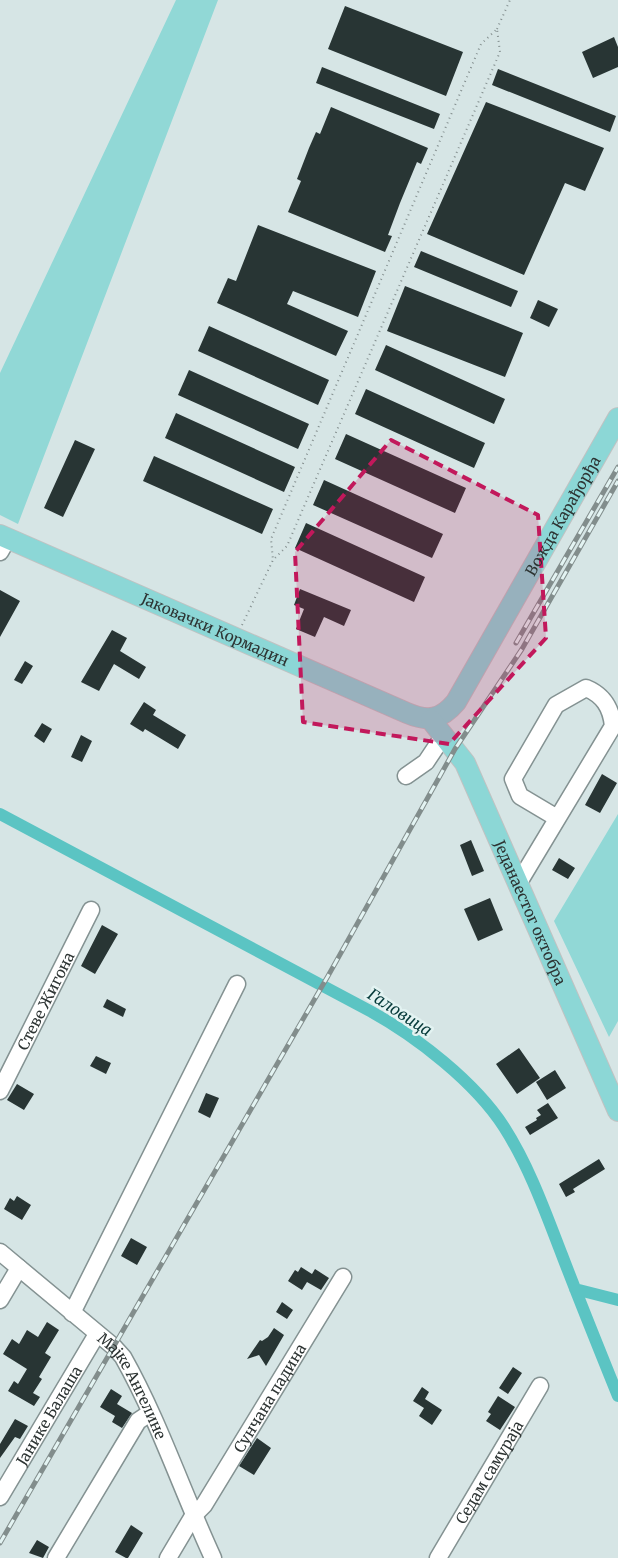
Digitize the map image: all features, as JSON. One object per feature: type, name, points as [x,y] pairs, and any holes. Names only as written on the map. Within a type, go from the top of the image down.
[{"type":"main road","name":"Вожда Карађорђа","points":[[437,727],[456,702],[618,418]]},
{"type":"main road","name":"Јаковачки Кормадин","points":[[2,542],[236,638],[437,727]]},
{"type":"main road","name":"Једанаестог октобра","points":[[437,727],[465,763],[618,1111]]},
{"type":"street","points":[[518,884],[616,722],[612,712],[599,693],[586,688],[578,691],[556,706],[513,779],[520,796],[557,818]]},
{"type":"street","points":[[406,776],[426,762],[437,727]]},
{"type":"street","name":"Стеве Жигона","points":[[0,1091],[91,910]]},
{"type":"street","points":[[72,1313],[237,984]]},
{"type":"street","name":"Мајке Ангелине","points":[[0,1252],[97,1334],[114,1346],[123,1357],[150,1413],[193,1516],[213,1558]]},
{"type":"street","points":[[0,1300],[19,1268]]},
{"type":"street","name":"Сунчана падина","points":[[168,1558],[193,1516],[204,1505],[343,1277]]},
{"type":"street","name":"Јанике Балаша","points":[[0,1497],[97,1334]]},
{"type":"street","name":"Седам самураја","points":[[438,1558],[540,1386]]},
{"type":"street","points":[[56,1558],[138,1421],[150,1413]]},
{"type":"path","points":[[273,560],[271,539],[481,44],[497,29],[510,0]]},
{"type":"path","points":[[236,638],[273,560],[287,546],[500,52],[497,29]]},
{"type":"highlighted area","points":[[391,440],[538,515],[546,638],[449,744],[303,722],[295,552]]},
{"type":"shaded area","points":[[176,0],[218,0],[18,524],[0,515],[0,373]]},
{"type":"shaded area","points":[[618,814],[618,1021],[609,1037],[554,921]]},
{"type":"building","points":[[345,6],[463,52],[446,96],[328,49]]},
{"type":"building","points":[[614,37],[618,47],[618,67],[593,78],[582,52]]},
{"type":"building","points":[[322,67],[440,114],[434,129],[316,83]]},
{"type":"building","points":[[498,69],[616,116],[610,132],[492,85]]},
{"type":"building","points":[[486,102],[604,148],[585,191],[565,183],[524,275],[427,234]]},
{"type":"building","points":[[331,107],[428,148],[421,164],[417,162],[400,203],[388,235],[392,236],[385,252],[288,212],[301,181],[297,179],[309,148],[316,132],[320,134]]},
{"type":"building","points":[[258,225],[376,271],[358,317],[293,291],[287,304],[348,331],[336,356],[217,303],[228,278],[236,281]]},
{"type":"building","points":[[421,251],[518,291],[511,307],[414,267]]},
{"type":"building","points":[[405,286],[523,333],[505,377],[387,331]]},
{"type":"building","points":[[538,300],[558,309],[549,327],[530,318]]},
{"type":"building","points":[[209,326],[329,380],[318,405],[198,351]]},
{"type":"building","points":[[386,345],[505,399],[494,424],[375,370]]},
{"type":"building","points":[[189,370],[309,424],[298,449],[178,395]]},
{"type":"building","points":[[366,389],[485,443],[474,468],[355,414]]},
{"type":"building","points":[[176,413],[295,467],[284,492],[165,438]]},
{"type":"building","points":[[346,434],[466,488],[455,513],[335,459]]},
{"type":"building","points":[[75,440],[95,449],[63,517],[44,508]]},
{"type":"building","points":[[154,456],[273,509],[262,534],[143,481]]},
{"type":"building","points":[[324,480],[443,534],[432,558],[313,505]]},
{"type":"building","points":[[306,523],[425,577],[414,602],[295,548]]},
{"type":"building","points":[[300,589],[351,610],[344,626],[324,617],[315,637],[296,629],[304,609],[294,605]]},
{"type":"building","points":[[0,590],[20,601],[0,637]]},
{"type":"building","points":[[112,630],[127,638],[120,651],[146,667],[139,679],[114,664],[99,691],[81,682]]},
{"type":"building","points":[[25,661],[33,666],[22,684],[14,680]]},
{"type":"building","points":[[144,702],[156,710],[153,715],[186,735],[178,749],[145,729],[143,732],[130,724]]},
{"type":"building","points":[[42,723],[52,729],[44,743],[34,736]]},
{"type":"building","points":[[81,735],[92,741],[82,762],[71,757]]},
{"type":"building","points":[[602,774],[617,783],[600,813],[585,805]]},
{"type":"building","points":[[471,840],[484,871],[472,876],[460,845]]},
{"type":"building","points":[[559,858],[575,868],[568,879],[552,870]]},
{"type":"building","points":[[490,898],[503,930],[478,941],[464,909]]},
{"type":"building","points":[[102,925],[118,934],[95,974],[81,966]]},
{"type":"building","points":[[107,999],[126,1009],[123,1017],[103,1007]]},
{"type":"building","points":[[519,1048],[540,1078],[517,1094],[496,1064]]},
{"type":"building","points":[[96,1056],[111,1063],[106,1074],[90,1066]]},
{"type":"building","points":[[555,1070],[566,1088],[547,1100],[536,1082]]},
{"type":"building","points":[[17,1084],[34,1094],[24,1110],[7,1100]]},
{"type":"building","points":[[206,1093],[219,1098],[210,1118],[198,1112]]},
{"type":"building","points":[[548,1103],[558,1118],[530,1135],[525,1127],[537,1120],[536,1118],[541,1115],[537,1110]]},
{"type":"building","points":[[599,1159],[605,1169],[573,1189],[575,1192],[566,1197],[559,1184]]},
{"type":"building","points":[[17,1196],[31,1205],[22,1220],[4,1209],[10,1198],[14,1201]]},
{"type":"building","points":[[131,1238],[147,1247],[137,1265],[121,1256]]},
{"type":"building","points":[[301,1267],[312,1274],[315,1269],[329,1278],[321,1290],[307,1282],[302,1290],[288,1281],[295,1270],[298,1272]]},
{"type":"building","points":[[282,1302],[293,1310],[287,1319],[276,1312]]},
{"type":"building","points":[[47,1322],[59,1330],[45,1353],[51,1357],[39,1377],[42,1379],[33,1393],[40,1397],[34,1406],[8,1391],[14,1381],[18,1384],[27,1369],[3,1354],[12,1339],[19,1344],[27,1330],[38,1337]]},
{"type":"building","points":[[274,1328],[284,1335],[266,1366],[259,1355],[247,1359],[260,1340],[262,1341],[268,1337]]},
{"type":"building","points":[[513,1367],[522,1373],[508,1394],[499,1388]]},
{"type":"building","points":[[422,1387],[429,1392],[425,1399],[442,1410],[432,1425],[419,1416],[424,1408],[413,1401]]},
{"type":"building","points":[[111,1389],[122,1396],[117,1404],[132,1413],[122,1428],[112,1422],[115,1416],[100,1407]]},
{"type":"building","points":[[498,1396],[515,1407],[500,1430],[486,1421],[491,1414],[488,1412]]},
{"type":"building","points":[[15,1419],[28,1426],[20,1439],[15,1437],[0,1458],[0,1444]]},
{"type":"building","points":[[257,1438],[271,1448],[254,1475],[239,1466]]},
{"type":"building","points":[[131,1525],[143,1533],[128,1558],[126,1558],[115,1552]]},
{"type":"building","points":[[37,1540],[49,1547],[43,1558],[29,1553]]},
{"type":"waterway","name":"Галовица","points":[[0,814],[370,1011],[425,1047],[461,1077],[492,1110],[513,1142],[529,1173],[618,1396]]},
{"type":"waterway","points":[[575,1289],[618,1300]]},
{"type":"railway","points":[[516,643],[618,467]]},
{"type":"railway","points":[[0,1543],[328,976],[455,749],[522,649],[618,481]]}]
